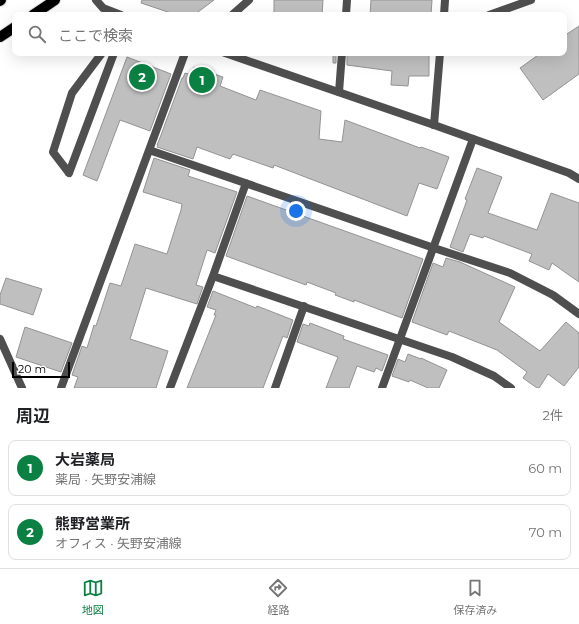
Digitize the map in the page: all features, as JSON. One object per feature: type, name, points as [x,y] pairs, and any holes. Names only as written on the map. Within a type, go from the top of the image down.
[{"type":"main road","points":[[37,12],[55,0]]},
{"type":"main road","points":[[0,37],[12,29]]},
{"type":"street","points":[[96,0],[103,8],[113,12]]},
{"type":"street","points":[[235,12],[249,0]]},
{"type":"street","points":[[346,12],[347,0]]},
{"type":"street","points":[[444,12],[445,0]]},
{"type":"street","points":[[497,12],[531,0]]},
{"type":"street","points":[[100,56],[72,93],[52,152],[69,173],[113,56]]},
{"type":"street","points":[[61,388],[184,56]]},
{"type":"street","points":[[234,56],[569,173],[579,179]]},
{"type":"street","points":[[339,92],[342,56]]},
{"type":"street","points":[[434,125],[440,56]]},
{"type":"street","points":[[382,388],[473,139]]},
{"type":"street","points":[[149,150],[510,273],[553,295],[579,314]]},
{"type":"street","points":[[170,388],[213,276],[246,183]]},
{"type":"street","points":[[213,276],[452,357],[494,376],[511,388]]},
{"type":"street","points":[[275,388],[304,306]]},
{"type":"street","points":[[0,339],[22,388]]},
{"type":"building","points":[[142,0],[214,0],[198,12],[168,12],[141,3]]},
{"type":"building","points":[[274,0],[323,0],[322,12],[274,12]]},
{"type":"building","points":[[371,0],[432,0],[431,12],[370,12]]},
{"type":"building","points":[[579,26],[579,74],[543,100],[520,68],[537,56],[567,56],[567,34]]},
{"type":"building","points":[[333,56],[336,56],[336,63],[333,63]]},
{"type":"building","points":[[347,56],[429,56],[429,76],[409,76],[408,86],[391,85],[392,71],[347,65]]},
{"type":"building","points":[[127,57],[171,74],[150,131],[120,120],[97,181],[83,175]]},
{"type":"building","points":[[194,67],[223,77],[220,86],[256,100],[260,90],[321,111],[319,139],[342,142],[345,120],[420,148],[421,147],[449,157],[437,189],[419,183],[407,216],[274,165],[273,168],[233,154],[230,159],[197,147],[193,159],[157,147],[182,78],[185,73],[191,75]]},
{"type":"building","points":[[154,158],[190,170],[188,176],[237,192],[215,253],[207,250],[196,285],[203,287],[197,304],[146,288],[130,339],[168,351],[156,388],[74,388],[78,377],[72,375],[82,346],[87,348],[110,283],[121,286],[135,244],[167,254],[182,204],[143,192]]},
{"type":"building","points":[[477,168],[502,177],[488,213],[537,230],[551,193],[579,203],[579,282],[552,263],[549,270],[529,261],[532,254],[484,236],[483,238],[470,234],[463,252],[450,247],[467,200],[465,199]]},
{"type":"building","points":[[247,196],[423,259],[402,318],[354,300],[354,302],[335,295],[336,293],[307,282],[306,285],[226,256]]},
{"type":"building","points":[[446,258],[460,262],[515,287],[499,322],[540,351],[566,322],[579,333],[579,367],[564,386],[548,374],[539,388],[537,388],[523,378],[527,372],[497,350],[449,331],[447,335],[412,322],[433,263],[443,267]]},
{"type":"building","points":[[6,278],[42,289],[33,315],[0,304],[0,295]]},
{"type":"building","points":[[213,291],[256,308],[257,306],[293,320],[287,338],[283,336],[263,388],[187,388],[216,315],[214,315],[216,310],[207,307]]},
{"type":"building","points":[[310,323],[344,336],[343,339],[388,355],[382,371],[376,368],[374,372],[357,366],[349,388],[326,388],[338,357],[297,342],[303,324],[309,326]]},
{"type":"building","points":[[25,327],[72,343],[61,372],[16,357]]},
{"type":"building","points":[[408,354],[421,358],[447,370],[439,388],[428,388],[410,380],[409,382],[392,376],[398,359],[405,362]]},
{"type":"place","name":"熊野営業所","points":[[142,77]]},
{"type":"place","name":"大岩薬局","points":[[202,80]]}]
